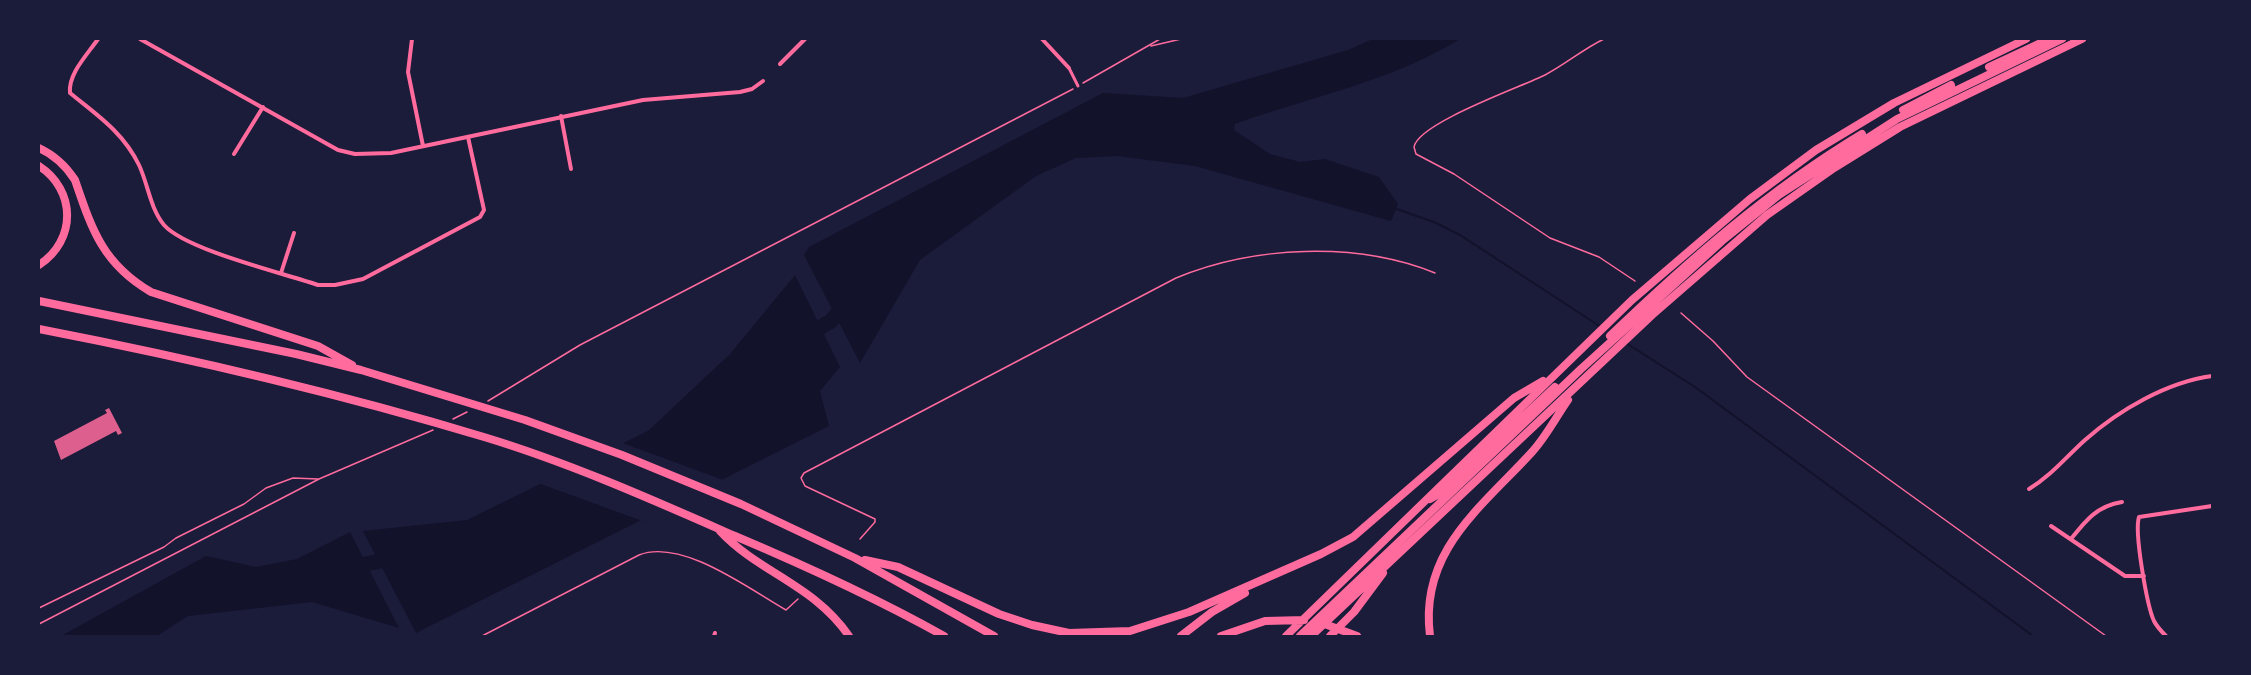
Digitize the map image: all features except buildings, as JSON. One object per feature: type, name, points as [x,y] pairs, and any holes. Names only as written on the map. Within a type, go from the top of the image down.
[{"type":"highway","points":[[1286,636],[1632,300],[1750,199],[1816,150],[1894,103],[2026,39]]},
{"type":"highway","points":[[1311,636],[1576,388],[1646,310],[1732,224],[1836,150],[1933,94],[2049,39]]},
{"type":"highway","points":[[1421,504],[1444,491],[1746,220],[1822,165],[1897,119],[2062,39]]},
{"type":"highway","points":[[1646,310],[1750,229],[1858,152],[1944,104],[2082,39]]},
{"type":"highway","points":[[39,148],[50,153],[69,171],[75,180],[102,248],[116,266],[135,283],[151,292],[318,345],[361,370]]},
{"type":"highway","points":[[39,166],[53,175],[63,190],[69,207],[66,232],[60,246],[39,264]]},
{"type":"highway","points":[[39,301],[296,354],[361,370],[525,420],[622,455],[741,504],[855,558],[994,636]]},
{"type":"highway","points":[[39,329],[98,340],[303,387],[549,459],[707,522],[837,580],[944,636]]},
{"type":"highway","points":[[39,334],[98,340]]},
{"type":"highway","points":[[1299,636],[1579,368]]},
{"type":"highway","points":[[1181,636],[1212,612],[1278,574],[1353,537],[1514,398],[1556,374]]},
{"type":"highway","points":[[1430,636],[1433,583],[1451,541],[1478,507],[1533,450],[1576,388]]},
{"type":"highway","points":[[717,528],[736,548],[808,593],[849,636]]},
{"type":"highway","points":[[1330,636],[1354,612],[1398,555]]},
{"type":"highway","points":[[855,558],[898,567],[999,614],[1032,625],[1069,633],[1130,631],[1162,622],[1278,574]]},
{"type":"highway","points":[[1223,635],[1265,621],[1300,620],[1333,626],[1357,636]]},
{"type":"street","points":[[98,39],[72,75],[69,84],[70,93],[108,122],[124,141],[139,166],[164,224],[190,242],[318,285],[348,284],[480,217],[484,210],[468,137]]},
{"type":"street","points":[[140,39],[338,150],[355,154],[391,153],[643,100],[740,92],[752,89],[763,81]]},
{"type":"street","points":[[412,39],[408,72],[423,146]]},
{"type":"street","points":[[780,64],[805,39]]},
{"type":"street","points":[[1042,39],[1069,68],[1078,86]]},
{"type":"street","points":[[234,154],[263,107]]},
{"type":"street","points":[[561,116],[571,169]]},
{"type":"street","points":[[281,273],[294,233]]},
{"type":"street","points":[[2029,489],[2046,479],[2088,437],[2143,399],[2178,383],[2212,376]]},
{"type":"street","points":[[2071,539],[2087,518],[2098,509],[2122,502]]},
{"type":"street","points":[[2166,636],[2154,621],[2144,576],[2139,517],[2212,506]]},
{"type":"street","points":[[2051,526],[2125,576],[2144,576]]},
{"type":"path","points":[[482,404],[579,345],[1078,86],[1160,39]]},
{"type":"path","points":[[1148,47],[1181,39]]},
{"type":"path","points":[[1604,39],[1581,50],[1545,75],[1437,124],[1418,138],[1413,147],[1416,154],[1454,174],[1550,238],[1599,258],[1635,281]]},
{"type":"path","points":[[860,539],[875,519],[809,488],[802,480],[804,473],[1176,278],[1226,261],[1263,254],[1305,252],[1406,262],[1435,273]]},
{"type":"path","points":[[1680,313],[1713,340],[1747,377],[2106,636]]},
{"type":"path","points":[[453,419],[473,409]]},
{"type":"path","points":[[39,624],[319,479],[434,429]]},
{"type":"path","points":[[39,608],[164,547],[176,538],[244,504],[266,488],[293,478],[319,479]]},
{"type":"path","points":[[482,636],[629,561],[656,550],[674,552],[719,572],[786,610],[798,599]]},
{"type":"shaded area","points":[[1373,39],[1460,39],[1407,66],[1235,124],[1234,130],[1270,154],[1300,162],[1325,159],[1379,177],[1398,204],[1391,221],[1195,166],[1117,156],[1076,158],[1036,176],[920,260],[860,363],[804,255],[809,247],[1103,93],[1183,98],[1348,50]]},
{"type":"shaded area","points":[[795,275],[840,367],[820,391],[829,426],[416,633],[363,531],[467,520],[648,431],[730,354]]},
{"type":"shaded area","points":[[350,532],[399,628],[312,602],[188,616],[157,636],[61,636],[206,556],[256,567],[297,559]]},
{"type":"pier","points":[[620,442],[726,481],[645,522],[538,483]]},
{"type":"waterway","points":[[1394,208],[1434,222],[1460,235],[1601,327]]},
{"type":"waterway","points":[[803,338],[831,321],[849,300]]},
{"type":"waterway","points":[[1626,343],[1695,387],[2033,636]]},
{"type":"waterway","points":[[348,568],[398,557]]}]
